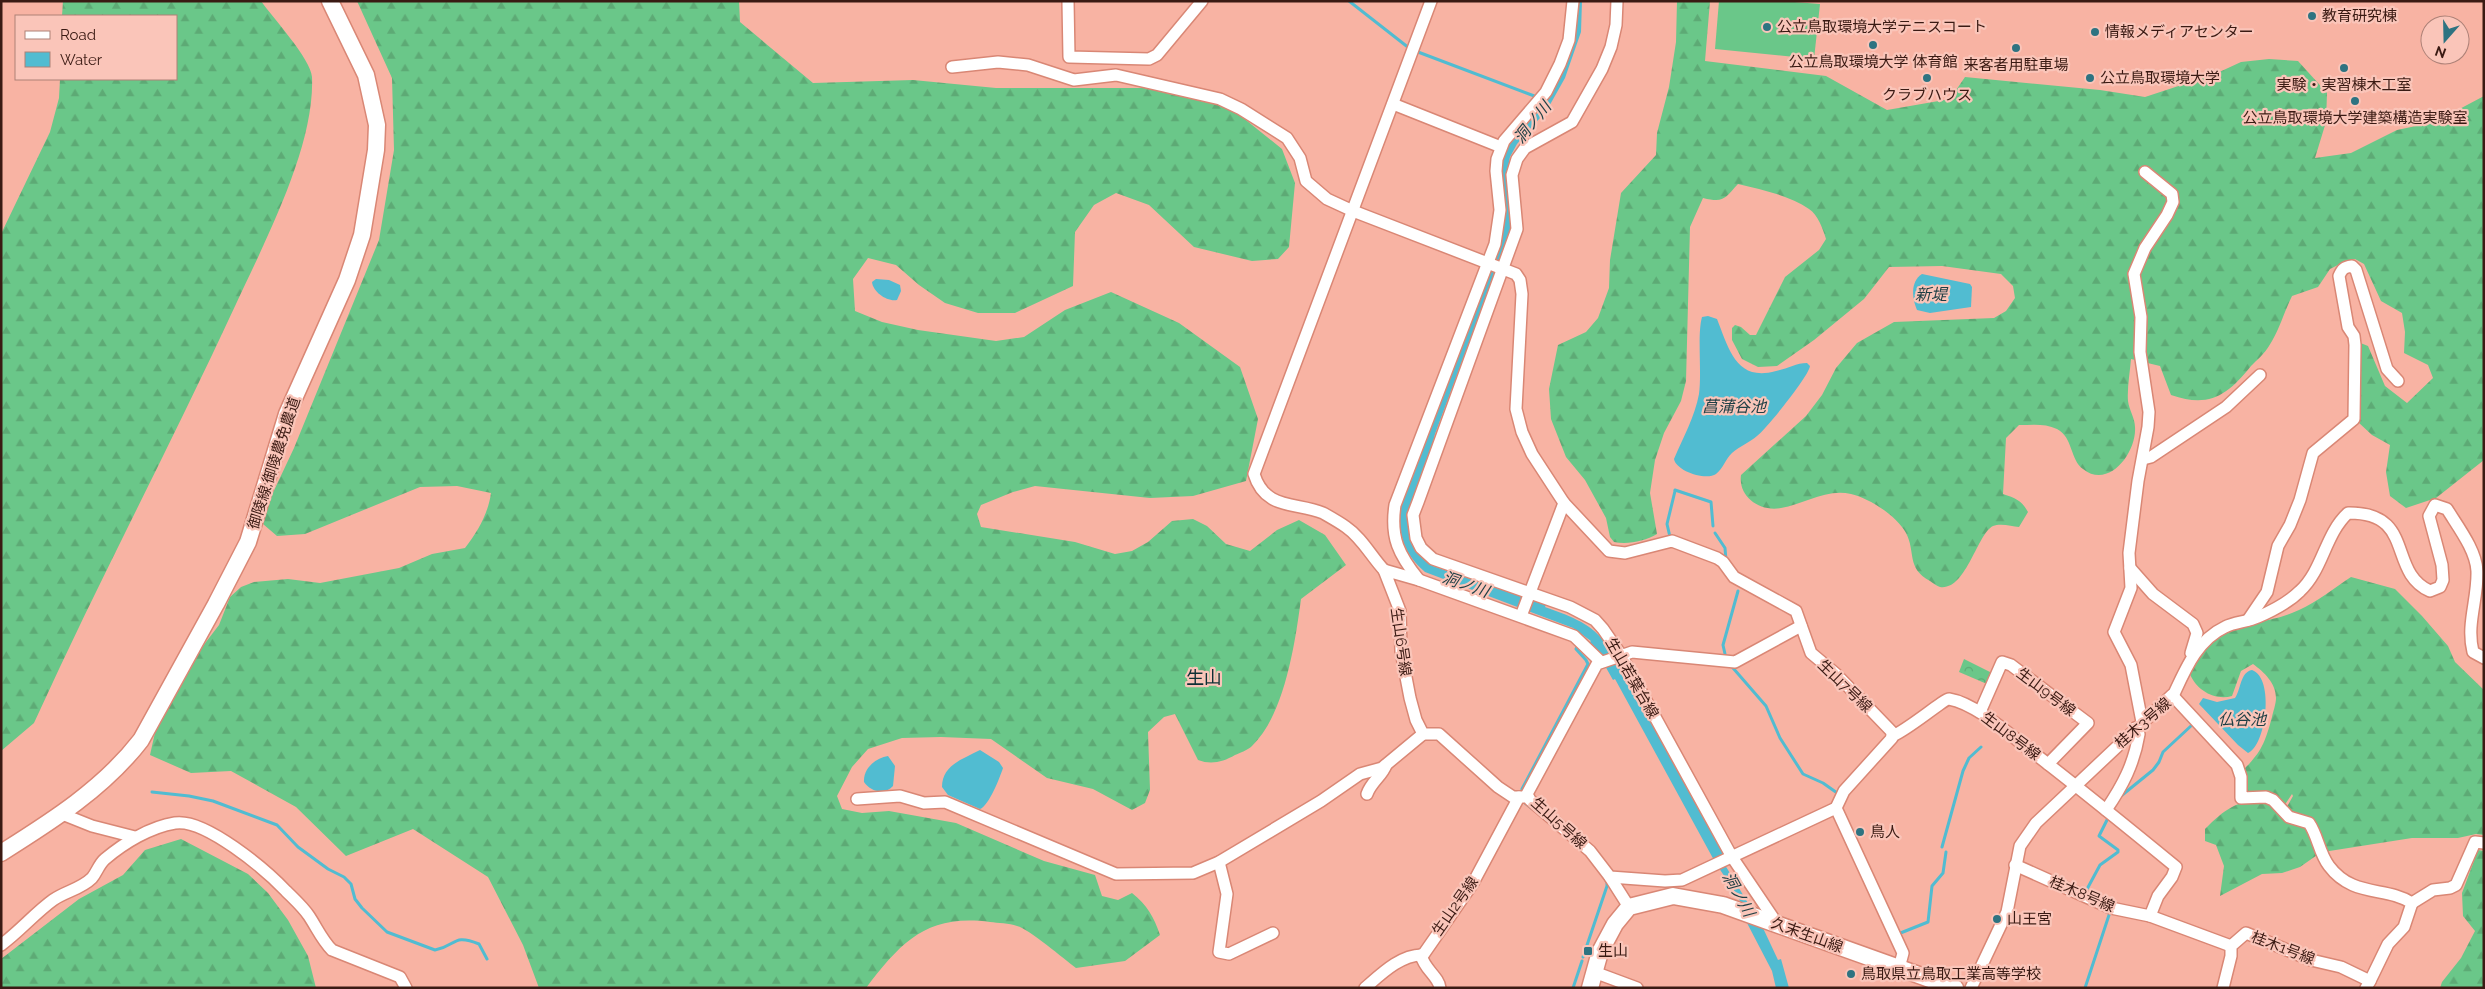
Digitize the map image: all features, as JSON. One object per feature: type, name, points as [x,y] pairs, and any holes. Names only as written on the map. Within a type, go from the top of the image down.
[{"type":"street","name":"御陵線;御陵農免農道","points":[[1,853],[62,814],[126,760],[141,740],[248,542],[287,414],[347,280],[362,235],[376,150],[377,124],[366,75],[330,1]]},
{"type":"street","points":[[1068,1],[1069,57],[1149,59],[1157,55],[1202,1]]},
{"type":"street","points":[[1353,211],[1432,1]]},
{"type":"street","points":[[1419,580],[1407,565],[1395,542],[1392,522],[1395,505],[1498,229],[1500,210],[1496,171],[1501,147],[1546,92],[1560,64],[1569,40],[1572,1]]},
{"type":"street","name":"生山若葉台線","points":[[1618,1],[1616,26],[1611,47],[1593,85],[1572,122],[1525,148],[1517,160],[1512,175],[1517,229],[1413,515],[1416,538],[1421,548],[1433,559],[1446,565],[1530,592],[1595,620],[1621,654],[1732,858],[1778,925]]},
{"type":"street","points":[[952,67],[998,62],[1028,65],[1074,80],[1116,75],[1220,99],[1241,109],[1287,138],[1300,158],[1306,181],[1327,198],[1353,211],[1503,268]]},
{"type":"street","points":[[1393,104],[1501,147]]},
{"type":"street","points":[[2106,810],[2130,772],[2139,734],[2131,665],[2114,632],[2129,595],[2129,553],[2149,412],[2140,352],[2141,317],[2134,274],[2145,248],[2160,227],[2173,202],[2172,194],[2145,172]]},
{"type":"street","name":"生山6号線","points":[[1353,211],[1254,474],[1257,484],[1273,500],[1322,513],[1347,528],[1365,546],[1384,570],[1400,611],[1401,651],[1408,690],[1416,720],[1423,734]]},
{"type":"street","points":[[2248,620],[2267,592],[2278,546],[2290,525],[2300,500],[2313,453],[2354,419],[2355,345],[2354,336],[2348,326],[2339,276],[2341,270],[2345,267],[2352,266],[2356,270],[2387,369],[2398,381]]},
{"type":"street","name":"生山7号線","points":[[1503,268],[1516,274],[1520,280],[1522,294],[1516,409],[1522,432],[1532,454],[1564,503],[1608,550],[1625,553],[1672,542],[1717,558],[1723,562],[1734,576],[1796,611],[1811,653],[1836,674],[1892,732],[1892,736]]},
{"type":"street","points":[[2143,459],[2151,457],[2226,407],[2260,375]]},
{"type":"street","points":[[1521,616],[1564,503]]},
{"type":"street","points":[[2190,660],[2214,634],[2224,628],[2279,606],[2300,592],[2312,577],[2339,525],[2348,513],[2370,515],[2390,527],[2414,582],[2430,591],[2440,587],[2443,575],[2429,516],[2435,505],[2440,505],[2447,509],[2466,540],[2475,562],[2477,572],[2471,618],[2471,643],[2473,652],[2484,658]]},
{"type":"street","points":[[2130,568],[2154,594],[2193,624],[2197,634],[2197,640],[2190,660],[2173,696]]},
{"type":"street","points":[[1384,570],[1419,580],[1574,636],[1601,662]]},
{"type":"street","name":"生山5号線","points":[[1629,908],[1610,877],[1590,851],[1524,797],[1588,677],[1597,664],[1621,654],[1632,652],[1735,662],[1801,626]]},
{"type":"street","name":"生山9号線","points":[[1980,712],[2002,662],[2011,665],[2088,723],[2048,764]]},
{"type":"street","name":"桂木3号線","points":[[1971,988],[2007,912],[2020,846],[2036,823],[2172,695],[2237,765],[2240,777],[2241,798],[2266,797],[2273,800],[2289,817],[2309,823],[2316,834],[2327,864],[2348,882],[2412,903]]},
{"type":"street","name":"生山8号線","points":[[1892,736],[1900,733],[1936,708],[1942,701],[1948,699],[1980,712],[2076,785],[2176,867],[2172,877],[2158,896],[2150,916]]},
{"type":"street","points":[[857,799],[900,796],[924,803],[945,802],[1116,874],[1186,874],[1219,862],[1321,801],[1360,774],[1378,770],[1423,734],[1439,734],[1498,787],[1513,796],[1524,797]]},
{"type":"street","points":[[1610,877],[1682,880],[1836,808],[1844,791],[1892,736]]},
{"type":"street","points":[[1367,794],[1369,788],[1384,772],[1386,765]]},
{"type":"street","name":"生山2号線","points":[[1422,955],[1473,883],[1524,797]]},
{"type":"street","points":[[1836,808],[1903,954],[1899,968]]},
{"type":"street","points":[[62,814],[92,826],[135,837]]},
{"type":"street","points":[[1,945],[18,933],[53,900],[82,886],[93,877],[103,860],[135,837],[176,823],[190,824],[211,832],[285,890],[308,915],[325,943],[332,950],[400,977],[406,988]]},
{"type":"street","points":[[2370,985],[2388,944],[2404,927],[2412,903],[2433,890],[2450,888],[2456,885],[2476,842],[2484,843]]},
{"type":"street","points":[[1219,862],[1228,894],[1219,952],[1229,954],[1273,933]]},
{"type":"street","name":"桂木8号線","points":[[2015,865],[2111,908],[2150,916],[2231,946]]},
{"type":"street","name":"久末生山線","points":[[1629,908],[1673,896],[1723,905],[1955,988]]},
{"type":"street","points":[[1629,908],[1615,924],[1600,952],[1592,980],[1637,988]]},
{"type":"street","name":"桂木1号線","points":[[2223,988],[2231,956],[2231,946],[2246,933],[2311,960],[2341,967],[2370,985]]},
{"type":"street","points":[[1364,988],[1412,955],[1422,955],[1424,965],[1439,982],[1440,988]]},
{"type":"green space","points":[[63,1],[261,1],[299,50],[310,69],[312,77],[311,104],[297,163],[286,193],[261,252],[211,357],[83,618],[34,723],[1,751],[1,234],[50,132],[59,98],[60,80],[178,80],[178,15],[62,15]]},
{"type":"green space","points":[[357,1],[739,1],[740,22],[813,83],[913,80],[996,88],[1145,88],[1231,108],[1282,149],[1295,183],[1289,247],[1278,259],[1252,261],[1194,247],[1149,205],[1116,193],[1094,205],[1075,232],[1073,286],[1015,313],[978,313],[945,303],[919,285],[896,265],[868,258],[853,279],[855,311],[882,322],[918,330],[996,341],[1024,337],[1065,310],[1111,292],[1179,323],[1240,367],[1258,419],[1246,481],[1193,496],[1150,498],[1035,486],[1013,492],[981,505],[977,514],[981,527],[1075,542],[1115,554],[1132,551],[1148,542],[1172,521],[1193,519],[1207,526],[1226,544],[1250,551],[1277,530],[1299,520],[1325,535],[1346,565],[1301,599],[1287,677],[1273,716],[1252,746],[1221,761],[1208,762],[1198,760],[1175,714],[1164,717],[1148,732],[1150,790],[1145,803],[1132,810],[1093,789],[1047,778],[991,739],[902,738],[868,749],[852,767],[837,796],[842,809],[862,813],[889,811],[956,823],[1044,861],[1095,875],[1102,896],[1118,900],[1132,893],[1142,902],[1160,935],[1125,961],[1076,968],[1038,938],[1014,925],[968,921],[949,922],[918,934],[904,944],[866,988],[539,988],[523,945],[488,877],[413,829],[346,856],[296,807],[231,771],[191,773],[150,755],[158,719],[196,655],[219,625],[230,597],[241,587],[254,582],[288,579],[320,583],[399,568],[432,554],[465,548],[482,522],[490,501],[491,493],[457,486],[420,487],[305,534],[277,536],[263,524],[270,499],[294,448],[379,240],[394,150],[392,78]]},
{"type":"green space","points":[[1677,1],[1710,1],[1705,61],[1826,76],[1887,110],[1950,99],[1965,77],[2100,90],[2145,97],[2215,74],[2241,62],[2269,59],[2298,61],[2327,93],[2326,122],[2315,158],[2351,153],[2397,130],[2435,122],[2484,96],[2484,460],[2436,498],[2406,508],[2390,496],[2386,472],[2390,445],[2372,435],[2358,422],[2358,342],[2368,346],[2385,386],[2407,403],[2433,378],[2428,365],[2404,353],[2405,332],[2402,313],[2381,301],[2364,264],[2355,259],[2346,261],[2330,269],[2318,287],[2292,296],[2276,334],[2267,349],[2234,385],[2216,397],[2196,400],[2171,395],[2160,366],[2131,359],[2128,401],[2135,424],[2134,437],[2126,457],[2111,472],[2102,475],[2093,474],[2083,469],[2076,460],[2066,437],[2057,429],[2043,425],[2019,425],[2006,438],[2003,494],[2018,500],[2028,512],[2019,527],[1996,525],[1987,531],[1964,572],[1949,586],[1940,587],[1922,576],[1914,565],[1909,540],[1902,527],[1889,514],[1866,499],[1851,494],[1833,493],[1781,508],[1765,508],[1747,496],[1741,483],[1741,475],[1806,416],[1822,395],[1836,368],[1857,343],[1894,322],[1994,318],[2006,311],[2015,298],[2013,286],[2001,274],[1942,266],[1889,267],[1864,299],[1814,340],[1777,366],[1758,367],[1742,359],[1732,340],[1732,328],[1735,325],[1741,327],[1750,335],[1756,335],[1785,277],[1819,250],[1826,239],[1818,218],[1801,204],[1766,191],[1738,184],[1720,200],[1703,198],[1690,227],[1686,381],[1681,401],[1664,433],[1655,460],[1650,493],[1657,534],[1636,542],[1614,542],[1610,537],[1606,518],[1585,480],[1566,457],[1551,419],[1549,389],[1558,345],[1586,332],[1598,318],[1609,288],[1610,260],[1621,193],[1656,155],[1657,133],[1669,87],[1676,42]]},
{"type":"green space","name":"公立鳥取環境大学テニスコート","points":[[1719,1],[1782,1],[1820,4],[1814,59],[1715,49]]},
{"type":"green space","points":[[2351,577],[2395,589],[2448,646],[2455,662],[2484,690],[2484,835],[2476,834],[2458,838],[2412,838],[2323,852],[2317,832],[2284,812],[2293,796],[2292,794],[2282,809],[2274,800],[2245,798],[2242,771],[2254,759],[2264,741],[2276,703],[2274,687],[2265,674],[2253,664],[2241,671],[2232,696],[2219,697],[2207,693],[2197,685],[2190,674],[2198,655],[2209,642],[2221,633],[2235,627],[2283,616],[2306,607]]},
{"type":"green space","points":[[1964,659],[1992,673],[1987,684],[1959,672]]},
{"type":"green space","points":[[2265,799],[2303,822],[2320,853],[2300,867],[2282,873],[2262,874],[2220,896],[2224,866],[2216,845],[2205,841],[2205,829],[2232,807],[2246,802]]},
{"type":"green space","points":[[181,839],[248,874],[268,893],[288,920],[308,956],[316,988],[1,988],[1,959],[79,899],[123,875],[145,850]]},
{"type":"green space","points":[[2478,850],[2484,851],[2484,988],[2440,988],[2442,982],[2461,958],[2475,931],[2463,916],[2462,893]]},
{"type":"water","name":"洞ノ川","points":[[1577,1],[1582,1],[1581,32],[1565,78],[1547,110],[1517,144],[1510,157],[1508,167],[1513,225],[1411,503],[1409,520],[1411,536],[1418,551],[1433,566],[1546,605],[1545,607],[1585,624],[1604,641],[1607,640],[1725,857],[1725,865],[1763,928],[1778,960],[1781,959],[1789,988],[1776,988],[1772,971],[1747,923],[1749,921],[1738,897],[1715,862],[1615,679],[1613,680],[1600,657],[1589,643],[1591,641],[1573,628],[1425,572],[1412,558],[1404,544],[1400,528],[1399,509],[1500,244],[1505,218],[1500,168],[1503,150],[1551,93]]},
{"type":"water","name":"新堤","points":[[1922,274],[1970,284],[1972,287],[1971,307],[1930,313],[1917,310],[1913,290],[1915,281]]},
{"type":"water","points":[[876,279],[889,280],[900,285],[901,291],[897,300],[885,298],[878,293],[872,282]]},
{"type":"water","name":"菖蒲谷池","points":[[1708,316],[1717,319],[1730,352],[1743,367],[1752,372],[1776,371],[1803,363],[1807,363],[1810,366],[1795,390],[1762,431],[1732,453],[1716,474],[1705,476],[1686,471],[1674,459],[1695,410],[1699,394],[1701,325],[1702,317]]},
{"type":"water","name":"仏谷池","points":[[2252,670],[2259,676],[2264,685],[2266,698],[2263,726],[2254,748],[2248,753],[2199,704],[2203,698],[2217,702],[2235,698],[2245,674]]},
{"type":"water","points":[[980,750],[999,762],[1003,768],[987,803],[980,809],[948,795],[942,787],[943,779],[950,768]]},
{"type":"water","points":[[888,756],[895,766],[893,786],[881,792],[873,790],[864,782],[866,772],[875,761]]},
{"type":"waterway","points":[[1349,1],[1409,48]]},
{"type":"waterway","name":"洞ノ川","points":[[1418,52],[1537,97]]},
{"type":"waterway","points":[[1675,490],[1711,502],[1713,526]]},
{"type":"waterway","points":[[1670,537],[1667,524],[1675,491]]},
{"type":"waterway","points":[[1715,533],[1725,548],[1726,560]]},
{"type":"waterway","points":[[1725,654],[1723,645],[1738,591]]},
{"type":"waterway","points":[[1522,789],[1588,664],[1576,649],[1577,647]]},
{"type":"waterway","points":[[1733,668],[1766,706],[1780,738],[1803,774],[1823,783],[1840,795]]},
{"type":"waterway","points":[[2121,796],[2153,770],[2163,752],[2192,725]]},
{"type":"waterway","points":[[1942,847],[1963,771],[1969,758],[1981,747]]},
{"type":"waterway","points":[[152,792],[213,801],[277,825],[298,847],[328,869],[344,877],[351,884],[355,899],[362,908],[387,932],[435,950],[455,941],[470,941],[479,944],[487,959]]},
{"type":"waterway","points":[[1525,803],[1534,810]]},
{"type":"waterway","points":[[2086,891],[2100,865],[2118,852],[2118,850],[2099,836],[2108,818]]},
{"type":"waterway","points":[[1898,934],[1928,922],[1932,886],[1943,873],[1946,852]]},
{"type":"waterway","points":[[1583,957],[1607,886],[1607,881]]},
{"type":"waterway","points":[[2085,988],[2110,912]]},
{"type":"waterway","points":[[1573,988],[1582,961]]},
{"type":"place","name":"教育研究棟","points":[[2312,16]]},
{"type":"place","name":"公立鳥取環境大学テニスコート","points":[[1767,27]]},
{"type":"place","name":"情報メディアセンター","points":[[2095,32]]},
{"type":"place","name":"公立鳥取環境大学 体育館","points":[[1873,45]]},
{"type":"place","name":"来客者用駐車場","points":[[2016,48]]},
{"type":"place","name":"実験・実習棟木工室","points":[[2344,68]]},
{"type":"place","name":"クラブハウス","points":[[1927,78]]},
{"type":"place","name":"公立鳥取環境大学","points":[[2090,78]]},
{"type":"place","name":"公立鳥取環境大学建築構造実験室","points":[[2355,101]]},
{"type":"place","name":"鳥人","points":[[1860,832]]},
{"type":"place","name":"山王宮","points":[[1997,919]]},
{"type":"place","name":"生山","points":[[1588,951]]},
{"type":"place","name":"鳥取県立鳥取工業高等学校","points":[[1851,974]]},
{"type":"district","name":"生山","points":[[1204,678]]}]
